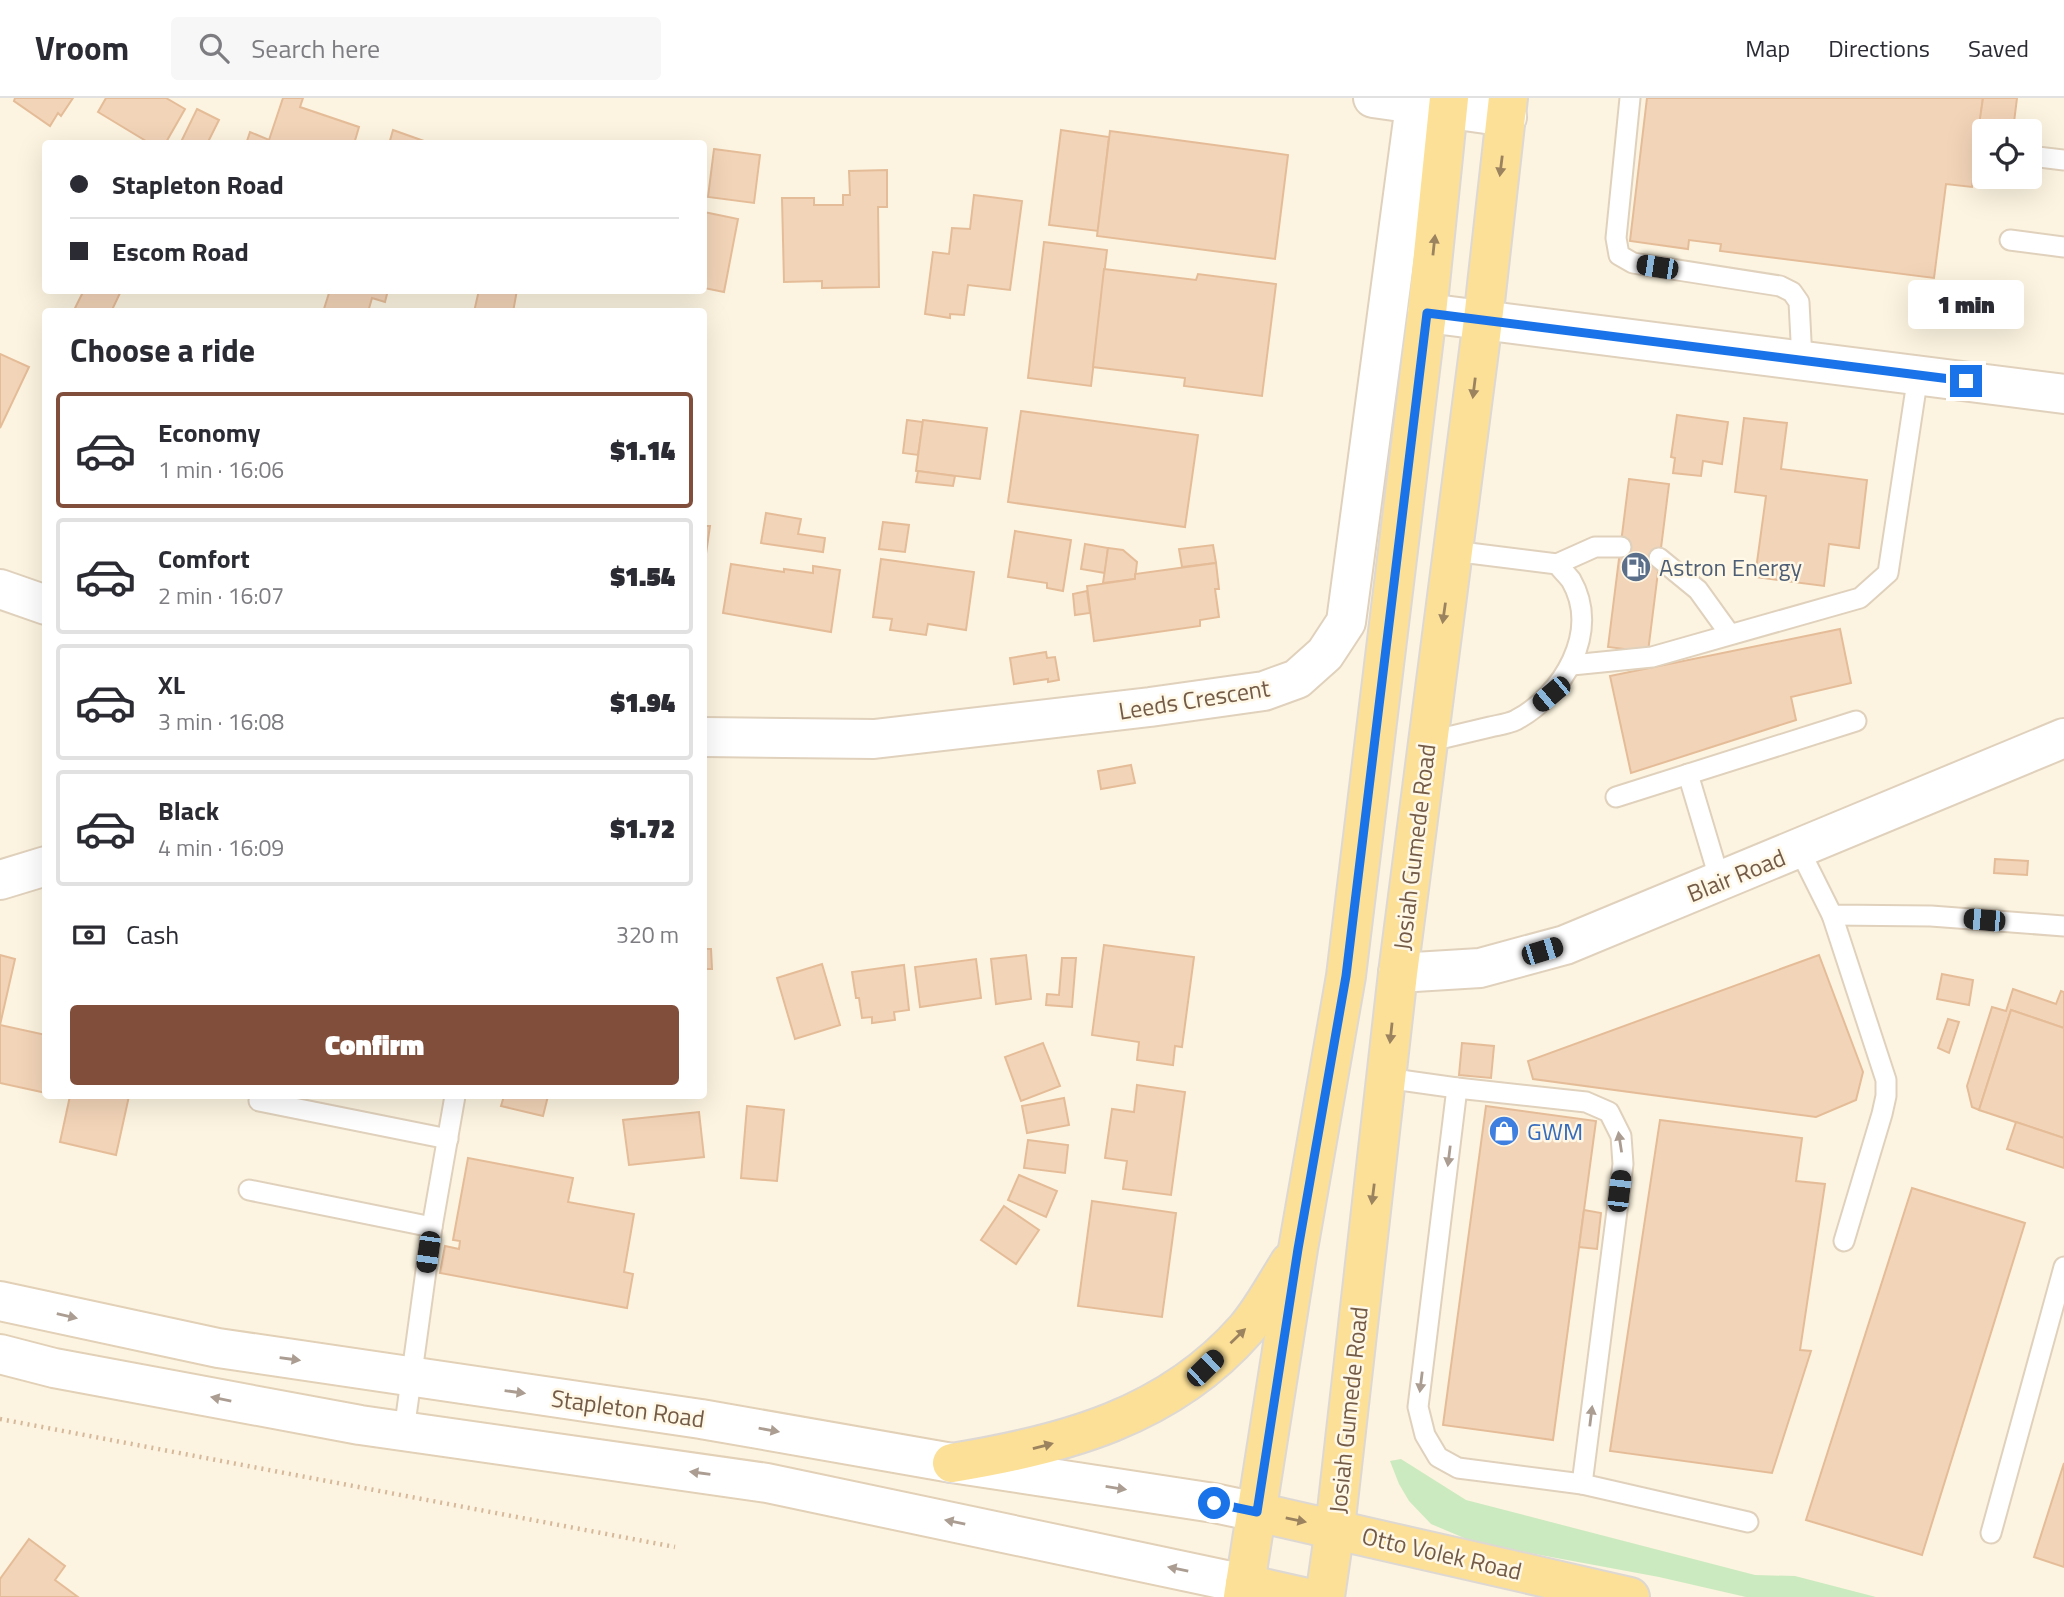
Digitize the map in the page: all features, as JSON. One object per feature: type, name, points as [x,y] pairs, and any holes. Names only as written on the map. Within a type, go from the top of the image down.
[{"type":"main road","points":[[1303,1597],[1244,1590],[1298,1249],[1346,976],[1427,313],[1432,103]]},
{"type":"main road","name":"Josiah Gumede Road","points":[[1325,1597],[1398,973],[1483,320],[1507,108]]},
{"type":"main road","points":[[952,1462],[1017,1452],[1065,1440],[1140,1412],[1205,1368],[1247,1328],[1298,1249]]},
{"type":"main road","name":"Otto Volek Road","points":[[1257,1512],[1630,1597]]},
{"type":"street","points":[[1373,98],[1507,108]]},
{"type":"street","name":"Leeds Crescent","points":[[707,737],[874,739],[1264,691],[1297,679],[1325,654],[1346,622],[1432,103]]},
{"type":"street","points":[[1427,313],[2064,394]]},
{"type":"street","points":[[0,589],[42,604]]},
{"type":"street","name":"Blair Road","points":[[1398,973],[1480,968],[1565,945],[2064,738]]},
{"type":"street","points":[[0,880],[42,867]]},
{"type":"street","name":"Stapleton Road","points":[[0,1301],[218,1348],[701,1419],[1257,1512]]},
{"type":"street","points":[[0,1354],[54,1368],[404,1431],[767,1482],[1244,1590]]},
{"type":"lane","points":[[1630,98],[1616,238],[1619,255],[1633,263],[1780,286],[1792,292],[1799,302],[1802,360]]},
{"type":"lane","points":[[2042,157],[2064,160]]},
{"type":"lane","points":[[2010,240],[2064,247]]},
{"type":"lane","points":[[1572,665],[1653,657],[1860,598],[1888,573],[1918,375]]},
{"type":"lane","points":[[1452,551],[1557,564],[1595,547],[1621,547]]},
{"type":"lane","points":[[1659,558],[1698,590],[1729,634]]},
{"type":"lane","points":[[1427,742],[1514,721],[1551,694],[1572,665],[1581,618],[1571,580],[1557,564]]},
{"type":"lane","points":[[1616,797],[1856,720]]},
{"type":"lane","points":[[1688,774],[1720,881]]},
{"type":"lane","points":[[1798,849],[1832,915],[1886,1080],[1882,1114],[1844,1241]]},
{"type":"lane","points":[[1832,915],[1931,916],[2064,926]]},
{"type":"lane","points":[[1386,1077],[1457,1088],[1586,1102],[1609,1112],[1621,1136],[1623,1164],[1583,1484]]},
{"type":"lane","points":[[1457,1088],[1418,1407],[1425,1435],[1438,1457],[1458,1468],[1583,1484],[1748,1522]]},
{"type":"lane","points":[[404,1431],[432,1227],[455,1099]]},
{"type":"lane","points":[[259,1101],[448,1139]]},
{"type":"lane","points":[[249,1190],[432,1227]]},
{"type":"lane","points":[[1991,1533],[2064,1267]]},
{"type":"path","points":[[0,1419],[675,1547]]},
{"type":"green space","points":[[1401,1459],[1466,1500],[1755,1575],[1795,1576],[1876,1597],[1746,1597],[1659,1577],[1476,1543],[1431,1524],[1409,1501],[1390,1461]]},
{"type":"building","points":[[15,98],[73,98],[61,116],[58,113],[50,126],[14,101]]},
{"type":"building","points":[[106,98],[166,98],[185,109],[167,140],[144,140],[98,112]]},
{"type":"building","points":[[283,98],[303,98],[300,107],[359,127],[355,140],[269,140]]},
{"type":"building","points":[[1647,98],[1983,98],[1980,119],[1972,119],[1972,187],[1946,184],[1934,278],[1720,251],[1721,244],[1689,240],[1688,249],[1630,241]]},
{"type":"building","points":[[1983,98],[2017,98],[2014,119],[1980,119]]},
{"type":"building","points":[[197,109],[219,120],[209,140],[182,140]]},
{"type":"building","points":[[393,130],[421,140],[390,140]]},
{"type":"building","points":[[1061,130],[1109,137],[1098,231],[1049,225]]},
{"type":"building","points":[[1110,131],[1288,155],[1275,259],[1097,236]]},
{"type":"building","points":[[250,132],[269,140],[247,140]]},
{"type":"building","points":[[714,149],[760,155],[754,203],[708,197]]},
{"type":"building","points":[[887,170],[887,207],[878,207],[879,287],[822,288],[822,281],[784,282],[782,198],[814,198],[814,205],[843,205],[843,195],[850,195],[849,171]]},
{"type":"building","points":[[974,195],[1022,201],[1010,290],[968,285],[964,315],[950,314],[950,318],[925,314],[933,252],[949,254],[952,228],[970,229]]},
{"type":"building","points":[[707,213],[738,219],[724,292],[707,289]]},
{"type":"building","points":[[1044,242],[1107,250],[1091,386],[1028,378]]},
{"type":"building","points":[[1104,269],[1196,280],[1198,274],[1276,284],[1262,396],[1184,386],[1185,378],[1093,367]]},
{"type":"building","points":[[82,294],[120,294],[113,308],[75,308]]},
{"type":"building","points":[[329,294],[387,294],[385,302],[372,298],[369,308],[324,308]]},
{"type":"building","points":[[478,294],[516,294],[514,308],[475,308]]},
{"type":"building","points":[[0,354],[29,367],[0,428]]},
{"type":"building","points":[[1021,411],[1198,435],[1185,527],[1008,502]]},
{"type":"building","points":[[1677,415],[1728,422],[1722,464],[1703,461],[1701,476],[1673,473],[1675,458],[1671,457]]},
{"type":"building","points":[[1744,418],[1787,423],[1781,469],[1867,480],[1859,548],[1829,544],[1824,586],[1755,577],[1766,496],[1735,492]]},
{"type":"building","points":[[907,420],[923,422],[918,455],[903,453]]},
{"type":"building","points":[[923,420],[987,428],[980,479],[916,471]]},
{"type":"building","points":[[918,471],[955,476],[953,486],[916,482]]},
{"type":"building","points":[[1629,479],[1669,484],[1648,652],[1608,647]]},
{"type":"building","points":[[766,513],[801,519],[798,534],[825,538],[823,552],[761,543]]},
{"type":"building","points":[[883,522],[909,525],[905,552],[879,549]]},
{"type":"building","points":[[707,526],[710,526],[707,547]]},
{"type":"building","points":[[1015,531],[1071,540],[1063,591],[1047,588],[1047,583],[1008,577]]},
{"type":"building","points":[[1085,544],[1108,548],[1105,573],[1081,569]]},
{"type":"building","points":[[1213,545],[1216,563],[1182,567],[1179,549]]},
{"type":"building","points":[[1108,548],[1123,550],[1137,562],[1135,579],[1103,583]]},
{"type":"building","points":[[881,559],[974,572],[966,630],[928,624],[926,635],[890,630],[892,619],[873,617]]},
{"type":"building","points":[[1216,563],[1219,589],[1215,589],[1219,617],[1200,620],[1200,626],[1094,641],[1087,586],[1135,579],[1135,574]]},
{"type":"building","points":[[731,564],[784,572],[784,569],[813,573],[813,566],[840,570],[831,632],[723,613]]},
{"type":"building","points":[[1087,591],[1090,613],[1075,615],[1073,594]]},
{"type":"building","points":[[1840,629],[1851,683],[1791,697],[1796,720],[1631,773],[1610,676]]},
{"type":"building","points":[[1046,652],[1047,658],[1055,657],[1059,680],[1014,684],[1010,658]]},
{"type":"building","points":[[1131,765],[1135,783],[1101,789],[1098,771]]},
{"type":"building","points":[[1995,859],[2028,861],[2027,875],[1994,873]]},
{"type":"building","points":[[1104,945],[1194,957],[1182,1047],[1175,1046],[1173,1065],[1137,1060],[1139,1042],[1092,1035]]},
{"type":"building","points":[[707,949],[711,949],[712,969],[707,969]]},
{"type":"building","points":[[0,955],[15,959],[0,1025]]},
{"type":"building","points":[[1026,955],[1031,999],[996,1004],[991,959]]},
{"type":"building","points":[[1819,955],[1863,1072],[1856,1100],[1816,1117],[1533,1079],[1528,1061]]},
{"type":"building","points":[[1062,958],[1076,958],[1072,1007],[1046,1005],[1047,994],[1059,995]]},
{"type":"building","points":[[976,959],[981,998],[920,1007],[915,967]]},
{"type":"building","points":[[822,964],[840,1025],[795,1039],[777,978]]},
{"type":"building","points":[[904,965],[909,1010],[894,1012],[895,1020],[872,1023],[872,1017],[862,1018],[852,972]]},
{"type":"building","points":[[1942,974],[1973,980],[1969,1005],[1937,999]]},
{"type":"building","points":[[2013,989],[2056,1004],[2061,991],[2064,992],[2064,1028],[2011,1010],[1979,1110],[1972,1107],[1967,1086],[1992,1007],[2006,1011]]},
{"type":"building","points":[[2011,1010],[2064,1028],[2064,1138],[1979,1110]]},
{"type":"building","points":[[1948,1019],[1959,1022],[1949,1053],[1938,1048]]},
{"type":"building","points":[[0,1025],[42,1034],[42,1092],[0,1083]]},
{"type":"building","points":[[1043,1043],[1060,1086],[1021,1101],[1005,1057]]},
{"type":"building","points":[[1462,1043],[1494,1046],[1491,1078],[1459,1075]]},
{"type":"building","points":[[1137,1085],[1185,1092],[1171,1195],[1123,1189],[1127,1161],[1105,1158],[1112,1109],[1134,1112]]},
{"type":"building","points":[[1064,1098],[1069,1125],[1027,1133],[1022,1106]]},
{"type":"building","points":[[69,1099],[128,1099],[116,1155],[60,1142]]},
{"type":"building","points":[[503,1099],[547,1099],[543,1116],[501,1106]]},
{"type":"building","points":[[747,1106],[784,1110],[777,1181],[741,1178]]},
{"type":"building","points":[[1486,1106],[1596,1121],[1553,1440],[1443,1425]]},
{"type":"building","points":[[699,1112],[704,1157],[629,1165],[623,1120]]},
{"type":"building","points":[[1660,1120],[1802,1138],[1796,1181],[1825,1184],[1800,1350],[1811,1351],[1772,1473],[1610,1451]]},
{"type":"building","points":[[2016,1122],[2064,1138],[2064,1168],[2007,1149]]},
{"type":"building","points":[[1028,1140],[1068,1145],[1065,1173],[1024,1168]]},
{"type":"building","points":[[468,1158],[573,1178],[568,1202],[634,1214],[624,1272],[633,1274],[627,1308],[440,1273],[445,1246],[459,1249],[460,1241],[453,1240]]},
{"type":"building","points":[[1019,1175],[1057,1191],[1046,1217],[1008,1200]]},
{"type":"building","points":[[1912,1188],[2025,1223],[1922,1555],[1806,1520]]},
{"type":"building","points":[[1092,1201],[1176,1213],[1162,1317],[1078,1306]]},
{"type":"building","points":[[1004,1206],[1039,1230],[1016,1264],[981,1240]]},
{"type":"building","points":[[1584,1210],[1601,1213],[1597,1249],[1579,1247]]},
{"type":"building","points":[[2064,1463],[2064,1567],[2034,1557]]},
{"type":"building","points":[[29,1539],[65,1566],[55,1580],[78,1597],[0,1597],[0,1579]]},
{"type":"place","name":"Astron Energy","points":[[1636,567]]},
{"type":"place","name":"GWM","points":[[1504,1131]]},
{"type":"route","points":[[1214,1503],[1257,1512],[1298,1249],[1346,976],[1427,313],[1966,381]]}]
